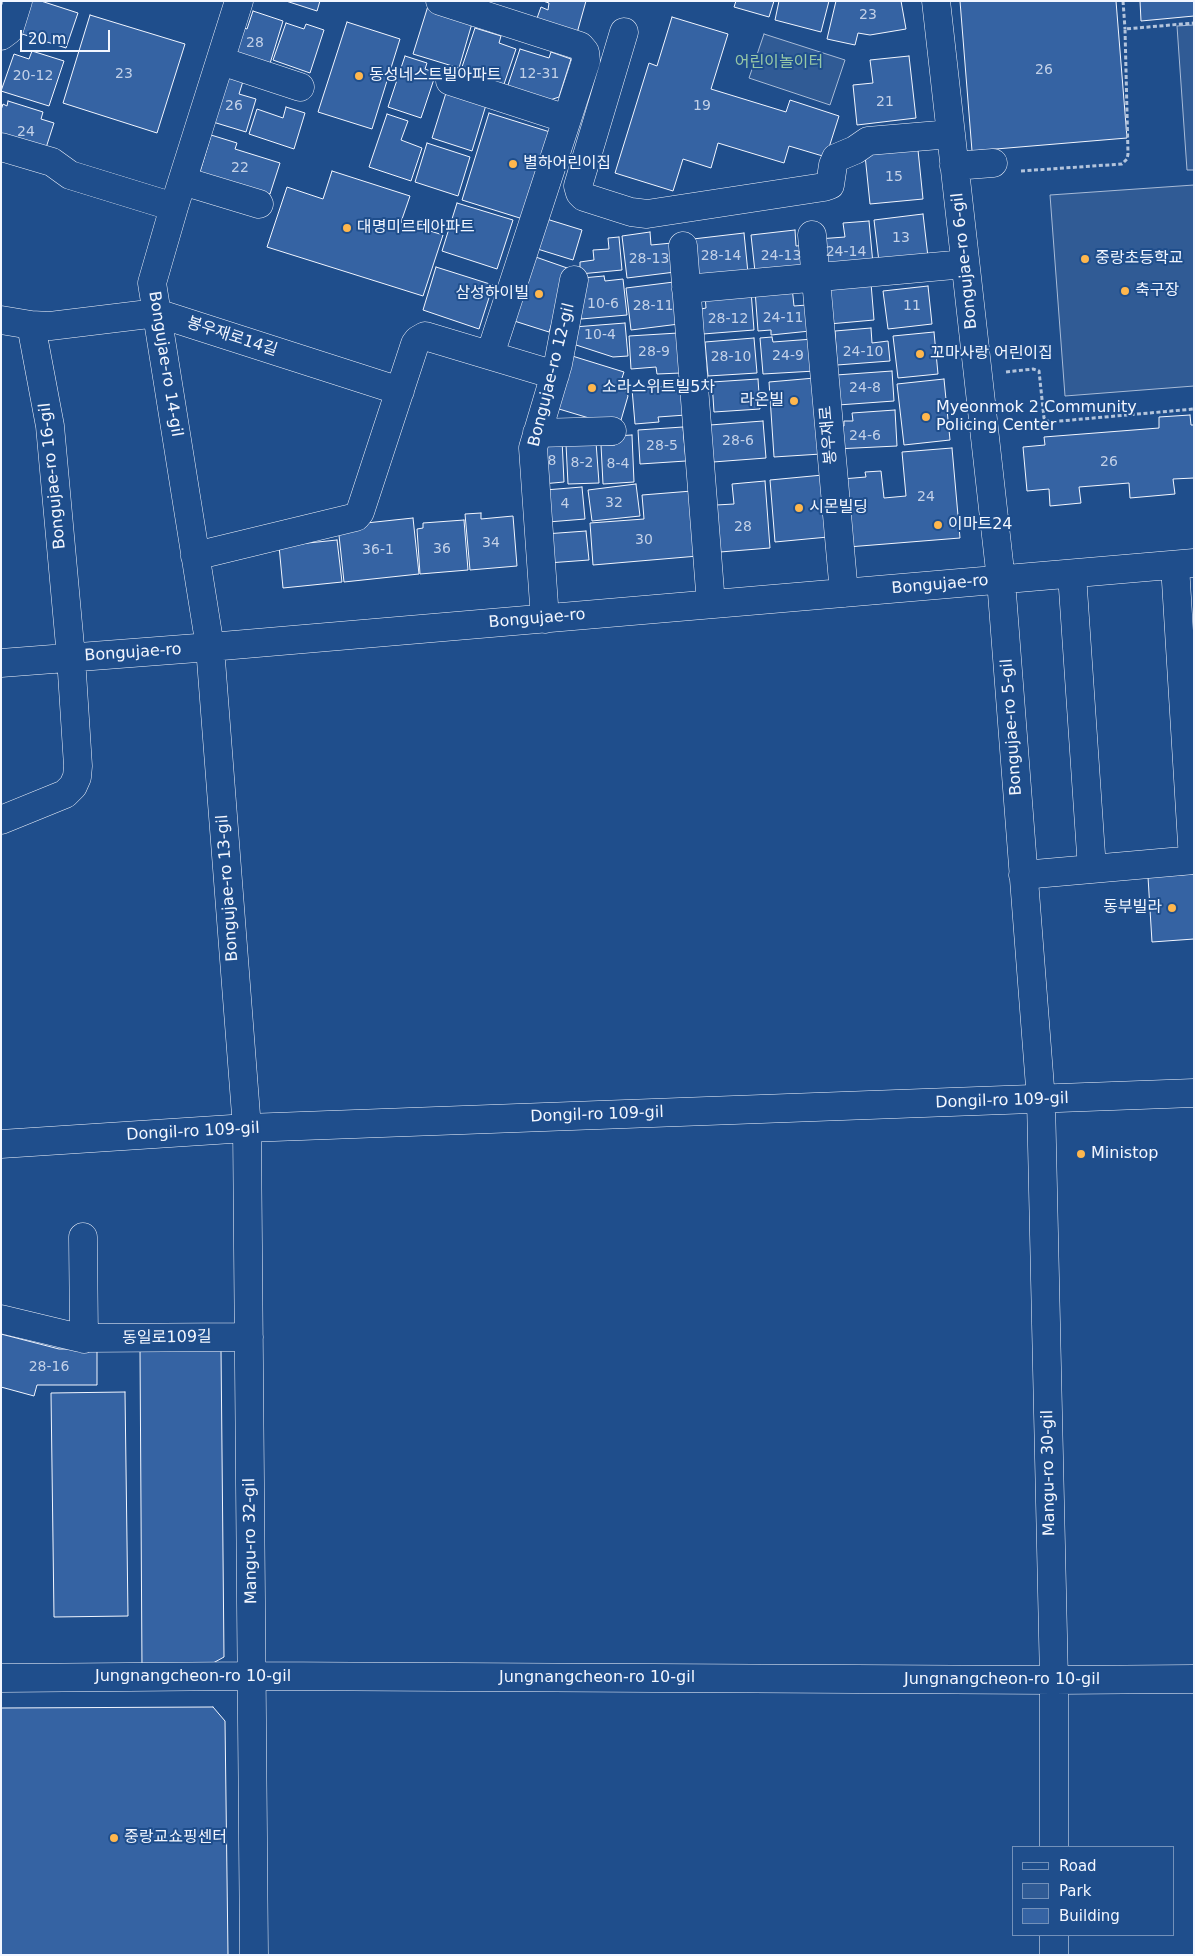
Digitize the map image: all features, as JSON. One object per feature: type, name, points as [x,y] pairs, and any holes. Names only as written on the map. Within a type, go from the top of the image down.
[{"type":"street","points":[[1,36],[9,30],[18,1]]},
{"type":"street","name":"Bongujae-ro 14-gil","points":[[210,647],[152,283],[239,1]]},
{"type":"street","points":[[440,1],[580,46],[585,52],[586,61],[490,355]]},
{"type":"street","name":"Bongujae-ro 6-gil","points":[[936,1],[1001,580]]},
{"type":"street","points":[[624,32],[578,186],[580,193],[584,197],[621,209],[639,214],[647,214],[824,187],[830,185],[836,158],[855,150],[868,141],[951,134]]},
{"type":"street","points":[[221,61],[300,87]]},
{"type":"street","points":[[450,81],[567,120]]},
{"type":"street","points":[[1,147],[52,162],[70,175],[174,207]]},
{"type":"street","points":[[954,166],[993,163]]},
{"type":"street","points":[[183,181],[259,204]]},
{"type":"street","name":"봉우재로","points":[[812,235],[844,593]]},
{"type":"street","points":[[683,246],[712,604]]},
{"type":"street","points":[[686,288],[965,264]]},
{"type":"street","name":"Bongujae-ro 12-gil","points":[[545,619],[533,452],[555,375],[574,280]]},
{"type":"street","name":"봉우재로14길","points":[[31,325],[50,326],[158,313],[400,391]]},
{"type":"street","points":[[1,320],[31,325]]},
{"type":"street","name":"Bongujae-ro 16-gil","points":[[1,820],[64,794],[73,786],[77,777],[78,766],[71,657],[50,426],[31,325]]},
{"type":"street","points":[[196,556],[356,517],[360,512],[415,344],[425,336],[555,375]]},
{"type":"street","points":[[537,433],[612,431]]},
{"type":"street","name":"Bongujae-ro","points":[[1,662],[210,647],[1184,564],[1193,860]]},
{"type":"street","points":[[1072,574],[1092,869]]},
{"type":"street","name":"Bongujae-ro 5-gil","points":[[1001,580],[1040,1100]]},
{"type":"street","name":"Bongujae-ro 13-gil","points":[[210,647],[246,1128]]},
{"type":"street","points":[[1023,875],[1193,860]]},
{"type":"street","name":"Dongil-ro 109-gil","points":[[1,1144],[246,1128],[1194,1094]]},
{"type":"street","name":"Mangu-ro 30-gil","points":[[1040,1100],[1054,1680],[1054,1846]]},
{"type":"street","name":"Mangu-ro 32-gil","points":[[246,1128],[253,1676],[254,1955]]},
{"type":"street","points":[[83,1237],[84,1338]]},
{"type":"street","name":"동일로109길","points":[[1,1319],[84,1338],[249,1337]]},
{"type":"street","name":"Jungnangcheon-ro 10-gil","points":[[1,1678],[253,1676],[1194,1679]]},
{"type":"street","points":[[1054,1936],[1054,1955]]},
{"type":"path","points":[[1020,171],[1122,164],[1127,159],[1122,1]]},
{"type":"path","points":[[1124,29],[1194,23]]},
{"type":"path","points":[[978,375],[1034,369],[1039,371],[1044,418],[1049,422],[1194,409]]},
{"type":"path","points":[[1174,411],[1174,416]]},
{"type":"green space","points":[[1194,25],[1194,170],[1187,170],[1177,26]]},
{"type":"green space","name":"어린이놀이터","points":[[764,34],[845,60],[830,105],[749,78]]},
{"type":"green space","name":"축구장","points":[[1194,185],[1194,386],[1065,396],[1050,195]]},
{"type":"building","points":[[30,1],[41,1],[78,13],[66,48],[19,33]]},
{"type":"building","points":[[286,1],[320,1],[317,11]]},
{"type":"building","points":[[543,1],[586,1],[577,33],[536,21],[541,7],[548,10],[549,3]]},
{"type":"building","points":[[736,1],[774,1],[769,17],[734,7]]},
{"type":"building","points":[[779,1],[829,1],[821,32],[775,20]]},
{"type":"building","points":[[836,1],[901,1],[906,29],[870,35],[858,33],[855,45],[827,39]]},
{"type":"building","points":[[960,1],[1116,1],[1127,138],[972,151]]},
{"type":"building","points":[[1140,1],[1194,1],[1194,16],[1141,21]]},
{"type":"building","points":[[428,6],[473,20],[459,68],[413,54]]},
{"type":"building","points":[[253,11],[283,21],[268,70],[228,57],[238,26],[247,29]]},
{"type":"building","points":[[90,15],[185,44],[157,133],[63,103]]},
{"type":"building","points":[[672,17],[728,34],[711,89],[786,112],[790,100],[839,116],[826,157],[789,146],[784,163],[718,143],[711,168],[683,159],[673,191],[615,173],[649,63],[657,66]]},
{"type":"building","name":"동성네스트빌아파트","points":[[347,22],[400,39],[372,129],[318,112]]},
{"type":"building","points":[[286,23],[304,29],[306,24],[324,30],[310,73],[273,60]]},
{"type":"building","points":[[475,28],[501,36],[499,43],[516,49],[503,87],[460,73]]},
{"type":"building","points":[[520,49],[549,58],[551,52],[571,59],[559,97],[547,101],[507,88]]},
{"type":"building","points":[[32,51],[64,61],[49,106],[1,91],[14,54],[29,59]]},
{"type":"building","points":[[405,56],[427,63],[425,69],[436,73],[421,118],[388,107]]},
{"type":"building","points":[[909,56],[916,118],[857,125],[853,85],[873,83],[870,60]]},
{"type":"building","points":[[225,72],[244,78],[239,94],[256,99],[246,132],[213,122]]},
{"type":"building","points":[[446,93],[486,105],[472,151],[432,138]]},
{"type":"building","points":[[8,101],[43,112],[41,119],[54,123],[44,154],[1,141],[1,110],[3,104],[7,106]]},
{"type":"building","points":[[286,107],[305,113],[294,149],[249,134],[257,109],[283,118]]},
{"type":"building","points":[[489,113],[550,132],[523,219],[462,200]]},
{"type":"building","points":[[387,114],[408,121],[401,140],[422,148],[411,181],[369,167]]},
{"type":"building","points":[[211,135],[237,143],[235,149],[280,163],[270,194],[200,172]]},
{"type":"building","points":[[427,143],[470,157],[458,196],[415,182]]},
{"type":"building","points":[[918,150],[923,199],[870,204],[865,155]]},
{"type":"building","name":"대명미르테아파트","points":[[332,171],[410,196],[401,222],[443,235],[423,296],[267,247],[287,187],[323,199]]},
{"type":"building","points":[[457,203],[513,220],[497,269],[442,251]]},
{"type":"building","points":[[923,214],[928,257],[879,262],[874,220]]},
{"type":"building","points":[[540,217],[582,230],[573,260],[531,247]]},
{"type":"building","points":[[869,221],[873,264],[821,268],[818,239],[845,237],[843,223]]},
{"type":"building","points":[[795,230],[796,246],[806,245],[809,267],[755,272],[751,235]]},
{"type":"building","points":[[650,232],[651,245],[672,243],[675,272],[627,278],[622,236]]},
{"type":"building","points":[[744,233],[748,273],[698,279],[693,239]]},
{"type":"building","points":[[619,237],[622,270],[580,274],[580,262],[594,260],[593,250],[609,249],[608,238]]},
{"type":"building","name":"삼성하이빌","points":[[530,255],[570,269],[549,332],[508,319]]},
{"type":"building","points":[[436,267],[493,285],[479,329],[423,310]]},
{"type":"building","points":[[604,276],[605,281],[623,279],[627,315],[581,319],[578,293],[582,278]]},
{"type":"building","points":[[674,282],[679,324],[631,330],[626,288]]},
{"type":"building","points":[[871,283],[874,320],[829,324],[826,287]]},
{"type":"building","points":[[928,286],[932,324],[888,329],[883,291]]},
{"type":"building","points":[[792,287],[794,306],[807,305],[810,331],[771,335],[771,330],[758,331],[755,290]]},
{"type":"building","points":[[751,291],[754,330],[703,334],[701,309],[706,308],[705,295]]},
{"type":"building","points":[[625,323],[628,356],[613,357],[573,344],[574,327]]},
{"type":"building","points":[[871,328],[872,343],[888,341],[890,361],[837,365],[835,331]]},
{"type":"building","points":[[934,332],[938,374],[898,378],[893,336]]},
{"type":"building","points":[[678,333],[681,373],[657,374],[656,367],[631,369],[629,336]]},
{"type":"building","points":[[772,337],[773,342],[813,339],[815,371],[763,374],[760,338]]},
{"type":"building","points":[[754,338],[757,373],[708,376],[705,342]]},
{"type":"building","name":"소라스위트빌5차","points":[[569,355],[624,372],[621,381],[628,396],[619,427],[559,409]]},
{"type":"building","points":[[892,371],[894,401],[838,405],[836,375]]},
{"type":"building","name":"라온빌","points":[[815,378],[821,454],[774,457],[769,382]]},
{"type":"building","points":[[758,379],[760,409],[714,412],[712,382]]},
{"type":"building","points":[[944,379],[950,440],[904,445],[897,384]]},
{"type":"building","points":[[684,385],[686,415],[658,417],[659,422],[635,424],[632,389]]},
{"type":"building","points":[[895,410],[897,446],[835,449],[833,427],[844,426],[844,421],[853,421],[852,413]]},
{"type":"building","points":[[1190,415],[1191,425],[1194,425],[1194,478],[1173,479],[1175,494],[1130,498],[1129,483],[1079,487],[1081,503],[1050,506],[1049,489],[1027,491],[1023,447],[1045,445],[1044,437],[1159,428],[1159,417]]},
{"type":"building","points":[[763,421],[766,458],[713,462],[710,425]]},
{"type":"building","points":[[683,427],[686,461],[640,464],[638,430]]},
{"type":"building","points":[[632,435],[634,482],[603,484],[601,445],[615,445],[615,436]]},
{"type":"building","points":[[562,439],[564,482],[542,484],[540,440]]},
{"type":"building","points":[[596,442],[599,483],[568,484],[566,444]]},
{"type":"building","points":[[952,448],[960,538],[848,547],[842,479],[866,477],[865,472],[881,471],[884,498],[906,496],[902,452]]},
{"type":"building","name":"시몬빌딩","points":[[823,475],[828,537],[775,542],[770,480]]},
{"type":"building","points":[[765,481],[770,548],[720,552],[716,505],[734,504],[732,484]]},
{"type":"building","points":[[636,484],[640,516],[592,521],[588,490]]},
{"type":"building","points":[[582,487],[585,519],[548,522],[545,490]]},
{"type":"building","points":[[692,491],[698,556],[593,565],[590,523],[644,519],[642,495]]},
{"type":"building","points":[[481,513],[481,519],[513,516],[517,566],[470,570],[465,514]]},
{"type":"building","points":[[413,518],[419,574],[344,582],[338,526]]},
{"type":"building","points":[[464,520],[468,570],[420,574],[417,529],[423,528],[423,523]]},
{"type":"building","points":[[586,531],[589,560],[548,563],[545,534]]},
{"type":"building","points":[[337,540],[342,582],[283,588],[279,546]]},
{"type":"building","name":"동부빌라","points":[[1194,874],[1194,939],[1152,942],[1148,877]]},
{"type":"building","points":[[1,1334],[59,1349],[97,1349],[97,1385],[37,1385],[34,1396],[1,1387]]},
{"type":"building","points":[[221,1348],[224,1657],[195,1673],[142,1670],[140,1349]]},
{"type":"building","points":[[125,1392],[128,1616],[54,1617],[51,1393]]},
{"type":"building","name":"중랑교쇼핑센터","points":[[213,1707],[225,1721],[228,1955],[1,1955],[1,1708]]},
{"type":"place","name":"동성네스트빌아파트","points":[[359,76]]},
{"type":"place","name":"별하어린이집","points":[[513,164]]},
{"type":"place","name":"대명미르테아파트","points":[[347,228]]},
{"type":"place","name":"중랑초등학교","points":[[1085,259]]},
{"type":"place","name":"축구장","points":[[1125,291]]},
{"type":"place","name":"삼성하이빌","points":[[539,294]]},
{"type":"place","name":"꼬마사랑 어린이집","points":[[920,354]]},
{"type":"place","name":"소라스위트빌5차","points":[[592,388]]},
{"type":"place","name":"라온빌","points":[[794,401]]},
{"type":"place","name":"Myeonmok 2 Community Policing Center","points":[[926,417]]},
{"type":"place","name":"시몬빌딩","points":[[799,508]]},
{"type":"place","name":"이마트24","points":[[938,525]]},
{"type":"place","name":"동부빌라","points":[[1172,908]]},
{"type":"place","name":"Ministop","points":[[1081,1154]]},
{"type":"place","name":"중랑교쇼핑센터","points":[[114,1838]]}]
